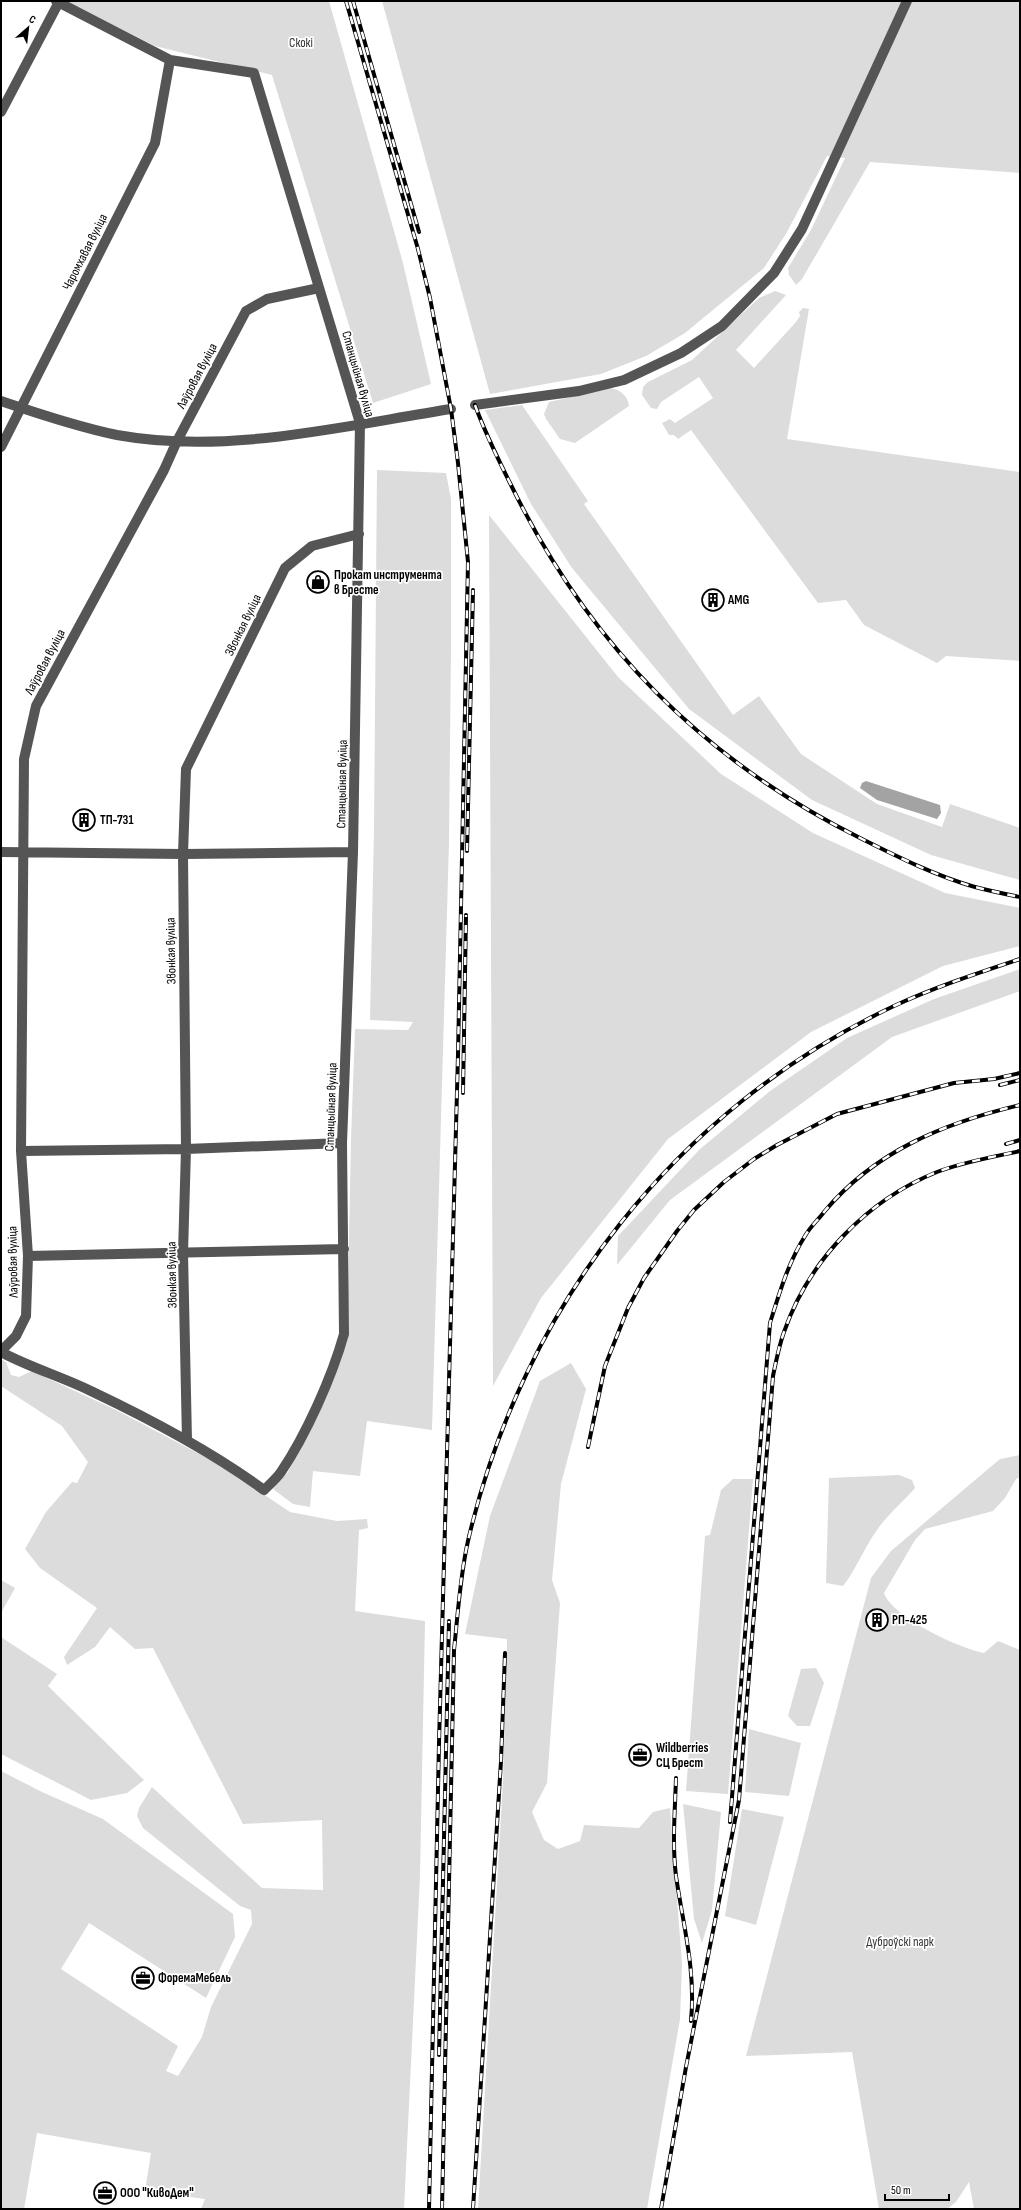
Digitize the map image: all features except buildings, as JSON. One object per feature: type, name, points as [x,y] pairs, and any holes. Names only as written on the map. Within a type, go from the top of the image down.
[{"type":"street","points":[[475,405],[579,391],[624,380],[681,352],[722,326],[774,273],[802,229],[907,1]]},
{"type":"street","points":[[1,112],[57,2],[170,60]]},
{"type":"street","name":"Станцыйная вуліца","points":[[170,60],[254,73],[360,423],[353,852],[342,1143],[344,1334],[339,1351],[310,1420],[281,1473],[264,1490],[225,1461],[187,1440]]},
{"type":"street","name":"Чаромхавая вуліца","points":[[1,447],[155,143],[170,60]]},
{"type":"street","name":"Лаўровая вуліца","points":[[1,1352],[16,1336],[26,1316],[28,1256],[21,1151],[22,852],[24,758],[36,706],[160,476],[176,441],[246,310],[267,299],[319,288]]},
{"type":"street","points":[[1,401],[64,422],[118,435],[176,441],[219,441],[270,437],[451,409]]},
{"type":"street","name":"Звонкая вуліца","points":[[187,1440],[183,1253],[186,1149],[183,854],[186,769],[285,568],[312,546],[359,534]]},
{"type":"street","points":[[1,852],[183,854],[353,852]]},
{"type":"street","points":[[21,1151],[186,1149],[342,1143]]},
{"type":"street","points":[[28,1256],[344,1249]]},
{"type":"street","points":[[1,1352],[18,1361],[93,1391],[187,1440]]},
{"type":"green space","name":"Скокі","points":[[66,1],[329,1],[403,263],[431,384],[373,403],[272,75],[155,46]]},
{"type":"green space","points":[[382,1],[1020,1],[1020,173],[870,162],[802,279],[796,285],[789,275],[788,268],[811,230],[845,158],[827,156],[787,232],[764,268],[685,333],[646,356],[601,374],[490,394]]},
{"type":"green space","points":[[775,291],[786,295],[736,350],[754,368],[796,322],[800,316],[799,312],[803,308],[809,309],[787,439],[1020,472],[1020,661],[946,656],[937,663],[864,625],[846,600],[818,603],[691,430],[678,439],[674,435],[669,435],[662,423],[670,419],[675,423],[713,398],[699,377],[661,402],[657,409],[651,408],[642,395],[643,387],[648,382],[692,360],[759,298]]},
{"type":"green space","points":[[610,388],[623,394],[627,399],[629,406],[575,443],[560,439],[544,414],[549,402]]},
{"type":"green space","points":[[522,405],[588,501],[584,504],[733,715],[759,696],[801,754],[877,804],[942,827],[950,804],[1020,828],[1020,880],[931,855],[812,800],[689,709],[572,568],[531,504],[485,410]]},
{"type":"green space","points":[[377,470],[446,473],[451,499],[449,842],[432,1430],[367,1421],[360,1476],[313,1471],[310,1507],[293,1504],[273,1489],[288,1472],[347,1342],[355,1029],[408,1030],[413,1022],[370,1020],[374,829]]},
{"type":"green space","points":[[489,515],[618,677],[721,774],[813,833],[945,893],[1020,908],[1020,946],[943,966],[811,1032],[668,1139],[541,1298],[493,1386]]},
{"type":"green space","points":[[1020,969],[1020,991],[892,1037],[670,1200],[617,1265],[618,1236],[700,1149],[770,1091],[847,1038],[934,999]]},
{"type":"green space","points":[[1,1359],[6,1362],[11,1375],[19,1377],[32,1371],[116,1410],[222,1466],[290,1512],[337,1521],[367,1519],[368,1528],[359,1530],[355,1611],[425,1621],[420,1876],[404,2209],[201,2209],[205,2199],[145,2191],[151,2153],[37,2133],[24,2209],[1,2209],[1,1771],[42,1792],[103,1819],[233,1914],[235,1937],[206,1998],[89,1923],[61,1969],[178,2046],[166,2071],[178,2076],[202,2037],[211,2007],[252,1924],[251,1910],[240,1906],[143,1828],[137,1816],[139,1808],[152,1787],[262,1888],[323,1890],[322,1820],[243,1824],[153,1648],[135,1649],[110,1627],[95,1647],[67,1665],[64,1657],[97,1608],[40,1568],[25,1549],[46,1512],[72,1482],[77,1483],[88,1462],[62,1426],[1,1386]]},
{"type":"green space","points":[[571,1363],[586,1389],[561,1484],[552,1580],[560,1603],[547,1783],[532,1812],[544,1840],[558,1849],[580,1841],[584,1825],[639,1828],[653,1812],[670,1808],[682,1964],[680,2019],[647,2209],[478,2209],[503,1781],[507,1639],[465,1634],[490,1516],[540,1381]]},
{"type":"green space","name":"Дуброўскі парк","points":[[1020,1455],[1020,1477],[1016,1479],[1005,1498],[993,1511],[925,1529],[915,1540],[884,1593],[890,1603],[913,1622],[959,1645],[984,1653],[998,1641],[1020,1650],[1020,2209],[974,2209],[969,2182],[956,2202],[947,2209],[879,2209],[852,2052],[746,2056],[871,1578],[891,1551],[1000,1459]]},
{"type":"green space","points":[[899,1475],[912,1480],[915,1488],[881,1524],[843,1586],[826,1583],[829,1478]]},
{"type":"green space","points":[[733,1479],[753,1479],[728,1794],[686,1791],[705,1536],[710,1535],[721,1490]]},
{"type":"green space","points":[[1,1580],[15,1588],[1,1613]]},
{"type":"green space","points":[[1,1637],[57,1674],[48,1686],[144,1780],[127,1793],[91,1800],[1,1754]]},
{"type":"green space","points":[[816,1668],[824,1683],[810,1726],[797,1726],[788,1716],[801,1669]]},
{"type":"green space","points":[[749,1729],[801,1743],[789,1796],[745,1792]]},
{"type":"green space","points":[[683,1804],[721,1812],[712,1910],[702,1943],[694,1919]]},
{"type":"green space","points":[[742,1809],[784,1817],[756,1925],[725,1916]]},
{"type":"shaded area","points":[[866,781],[940,805],[941,813],[937,819],[877,800],[860,788],[862,783]]},
{"type":"railway","points":[[346,1],[418,249],[430,298],[451,409],[468,562],[458,1055],[439,1743],[429,2209]]},
{"type":"railway","points":[[353,1],[419,232]]},
{"type":"railway","points":[[475,405],[487,436],[511,485],[542,543],[576,597],[614,646],[656,692],[702,734],[751,773],[804,808],[862,839],[903,859],[960,883],[1020,897]]},
{"type":"railway","points":[[467,851],[473,590]]},
{"type":"railway","points":[[463,1093],[466,915]]},
{"type":"railway","points":[[442,2209],[454,1650],[458,1608],[468,1541],[493,1455],[527,1373],[569,1296],[620,1224],[678,1158],[743,1100],[816,1049],[894,1006],[941,986],[1020,959]]},
{"type":"railway","points":[[588,1447],[605,1366],[628,1308],[644,1278],[677,1231],[694,1210],[724,1182],[754,1159],[777,1145],[837,1114],[954,1083],[994,1079],[1020,1073]]},
{"type":"railway","points":[[1000,1085],[1020,1080]]},
{"type":"railway","points":[[730,1822],[770,1323],[789,1268],[807,1233],[824,1212],[865,1172],[888,1156],[913,1142],[938,1131],[992,1112],[1020,1105]]},
{"type":"railway","points":[[1006,1144],[1020,1140]]},
{"type":"railway","points":[[661,2209],[686,2067],[739,1800],[773,1376],[784,1332],[795,1306],[825,1257],[864,1216],[911,1184],[937,1172],[947,1168],[1020,1151]]},
{"type":"railway","points":[[439,2055],[449,1621]]},
{"type":"railway","points":[[473,2209],[501,1761],[505,1653]]},
{"type":"railway","points":[[676,1778],[674,1852],[676,1876],[688,1948],[692,1984],[691,2021]]},
{"type":"place","name":"Прокат инструмента в Бресте","points":[[318,582]]},
{"type":"place","name":"AMG","points":[[713,600]]},
{"type":"place","name":"ТП-731","points":[[84,820]]},
{"type":"place","name":"РП-425","points":[[877,1620]]},
{"type":"place","name":"Wildberries СЦ Брест","points":[[640,1755]]},
{"type":"place","name":"ФоремаМебель","points":[[143,1978]]},
{"type":"place","name":"ООО \"КивоДем\"","points":[[105,2193]]}]
